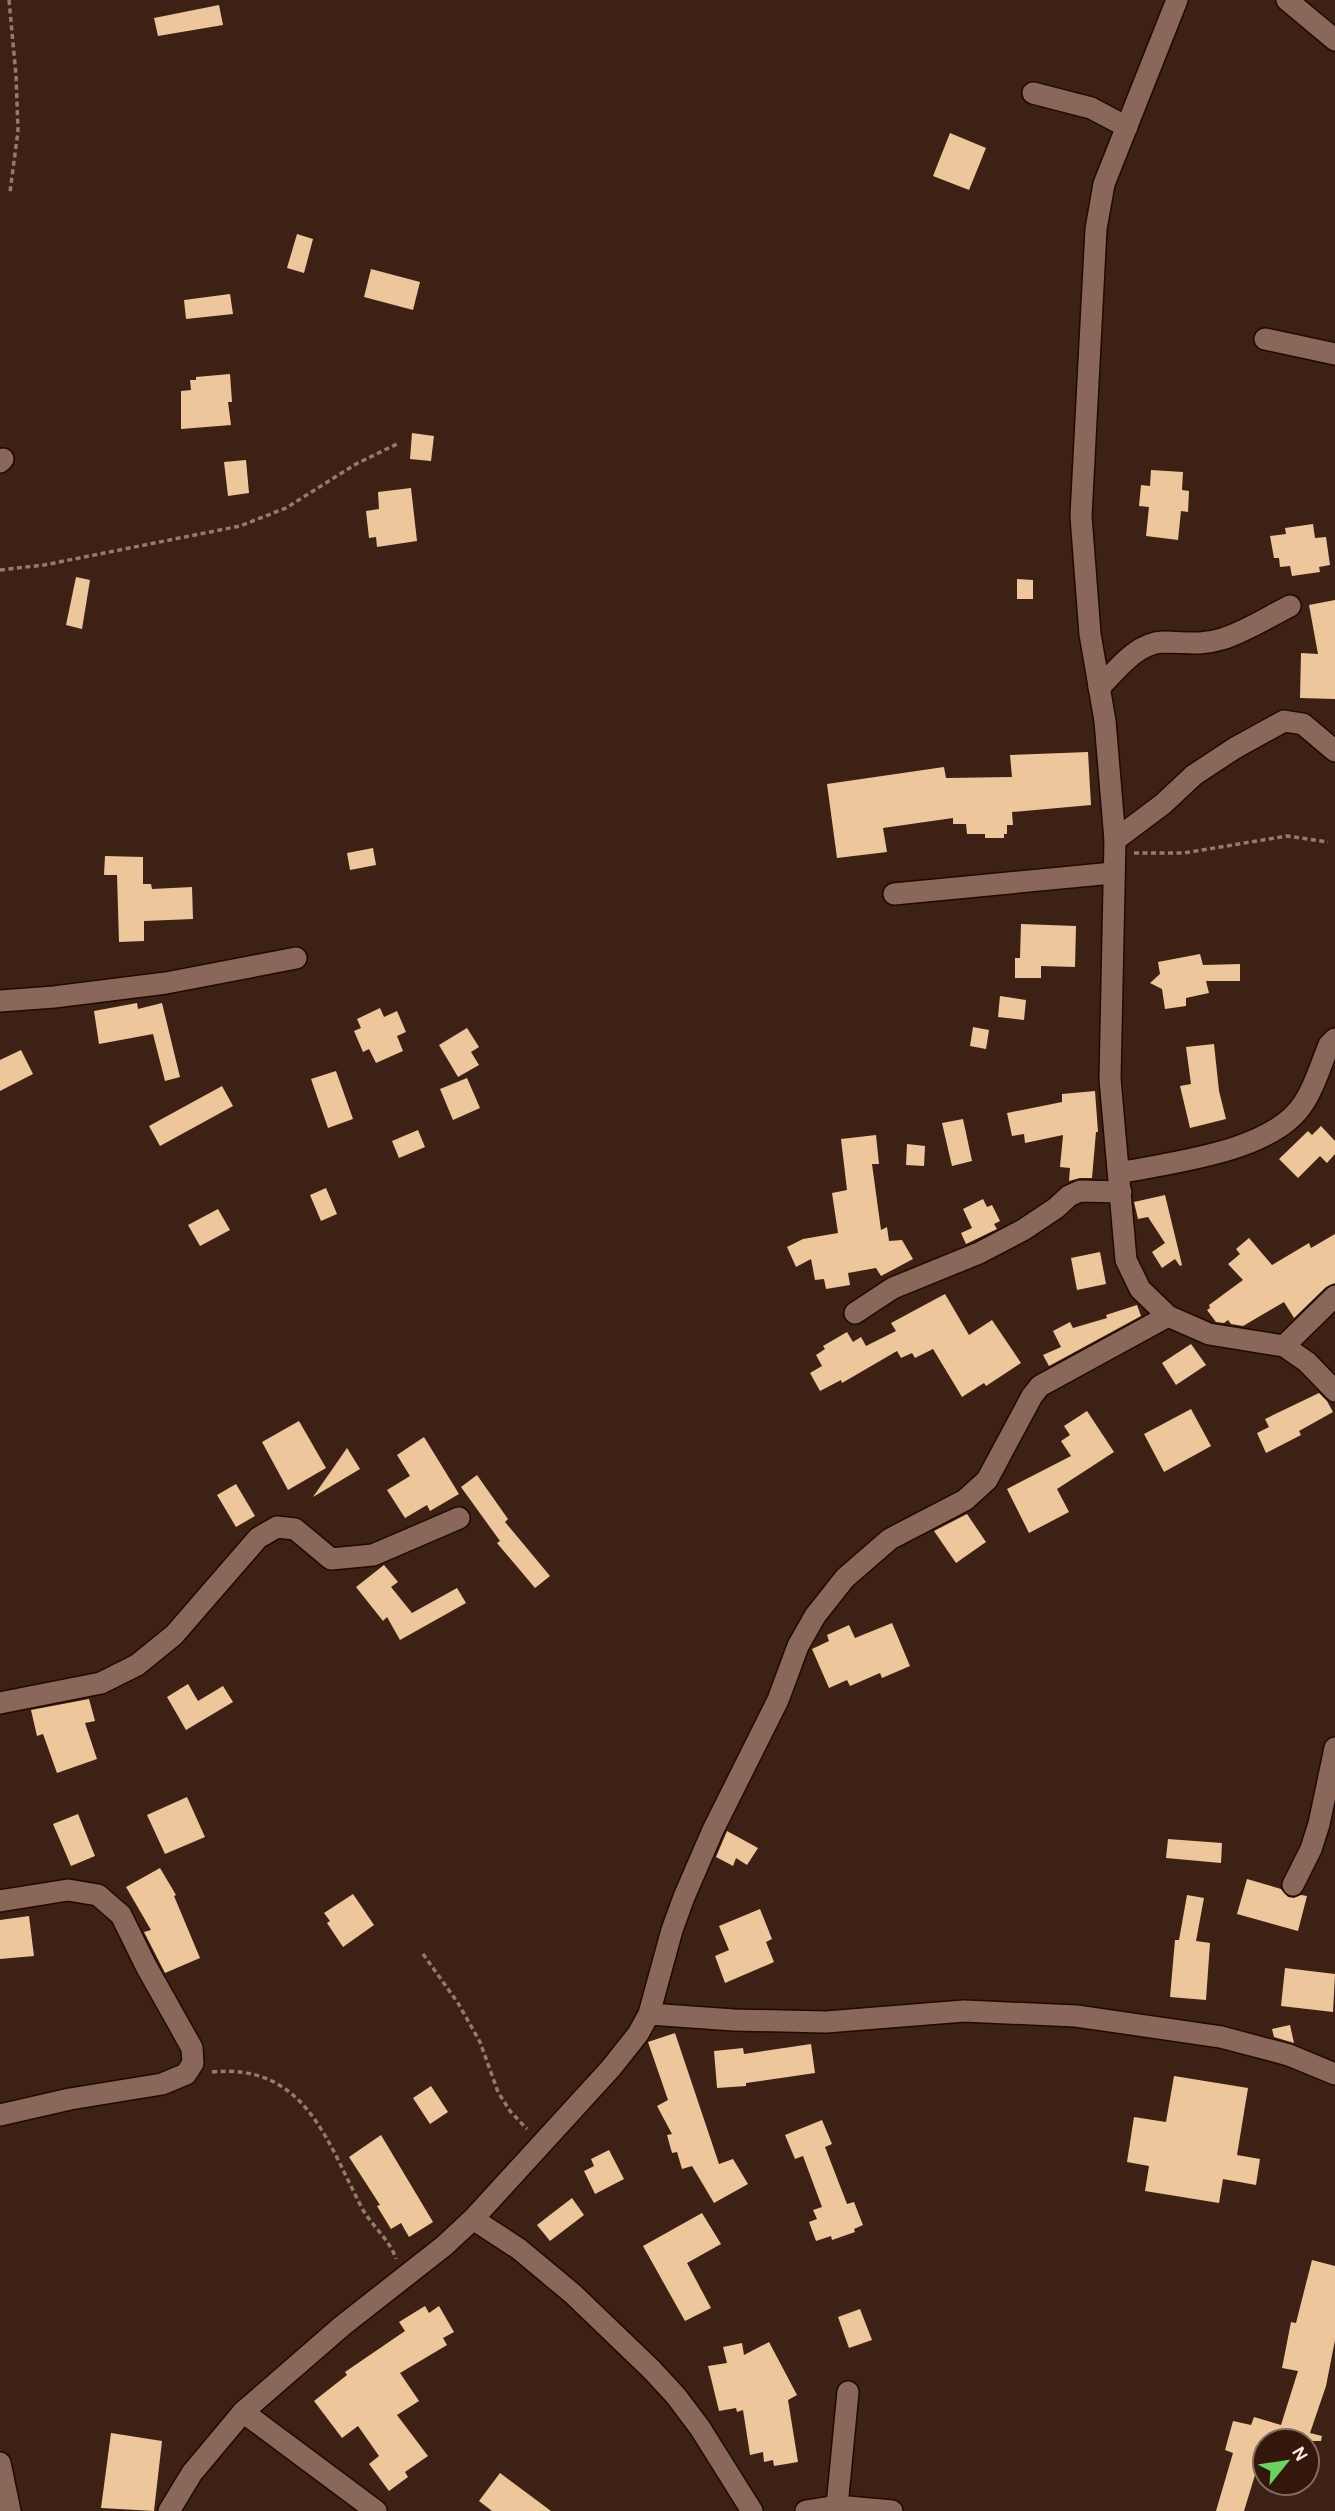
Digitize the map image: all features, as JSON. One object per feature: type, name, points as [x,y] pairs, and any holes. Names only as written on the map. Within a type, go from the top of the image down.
[{"type":"street","points":[[1191,0],[1175,6],[1104,184],[1096,229],[1092,289],[1081,516],[1090,634],[1105,721],[1114,856],[1110,1079],[1126,1260],[1140,1289],[1168,1315],[1209,1334],[1283,1346],[1307,1362],[1335,1391]]},
{"type":"street","points":[[1287,0],[1335,40]]},
{"type":"street","points":[[1033,93],[1091,108],[1127,127]]},
{"type":"street","points":[[1265,339],[1335,355]]},
{"type":"street","points":[[1099,688],[1131,655],[1144,646],[1161,642],[1195,645],[1224,639],[1290,606]]},
{"type":"street","points":[[894,894],[1114,856],[1194,775],[1235,748],[1284,722],[1303,724],[1335,751]]},
{"type":"street","points":[[0,1001],[166,983],[296,958]]},
{"type":"street","points":[[855,1313],[893,1288],[979,1253],[1023,1230],[1080,1191],[1120,1183],[1256,1142],[1284,1125],[1303,1104],[1329,1045],[1335,1039]]},
{"type":"street","points":[[1283,1346],[1335,1296]]},
{"type":"street","points":[[169,2511],[192,2473],[243,2412],[473,2219],[611,2068],[638,2034],[649,2014],[684,1897],[713,1830],[778,1700],[798,1646],[815,1616],[845,1578],[890,1539],[977,1491],[987,1479],[1040,1386],[1168,1315]]},
{"type":"street","points":[[0,1703],[102,1683],[137,1665],[174,1635],[258,1538],[277,1527],[295,1529],[331,1559],[373,1555],[458,1518]]},
{"type":"street","points":[[1293,1885],[1311,1849],[1335,1748]]},
{"type":"street","points":[[0,1901],[68,1890],[98,1895],[121,1915],[192,2048],[193,2063],[186,2074],[162,2084],[70,2099],[0,2115]]},
{"type":"street","points":[[649,2014],[734,2020],[826,2022],[964,2011],[1076,2016],[1221,2036],[1289,2055],[1335,2074]]},
{"type":"street","points":[[473,2219],[519,2249],[573,2294],[652,2370],[700,2428],[752,2511]]},
{"type":"street","points":[[837,2506],[848,2392]]},
{"type":"street","points":[[243,2412],[376,2511]]},
{"type":"street","points":[[0,2463],[10,2511]]},
{"type":"street","points":[[0,2503],[10,2511]]},
{"type":"street","points":[[806,2511],[837,2506],[892,2511]]},
{"type":"path","points":[[9,0],[18,131],[9,192]]},
{"type":"path","points":[[0,570],[44,565],[240,526],[286,508],[356,464],[399,443]]},
{"type":"path","points":[[1114,856],[1184,853],[1287,836],[1328,842]]},
{"type":"path","points":[[422,1954],[458,2003],[480,2042],[498,2092],[510,2111],[541,2143]]},
{"type":"path","points":[[186,2074],[228,2070],[265,2076],[299,2098],[326,2134],[365,2214],[395,2255],[401,2278]]},
{"type":"building","points":[[219,5],[223,25],[158,36],[154,18]]},
{"type":"building","points":[[950,133],[986,148],[969,190],[933,176]]},
{"type":"building","points":[[297,234],[313,239],[304,273],[287,268]]},
{"type":"building","points":[[371,269],[420,282],[413,310],[364,297]]},
{"type":"building","points":[[230,294],[233,314],[186,319],[184,300]]},
{"type":"building","points":[[230,374],[232,402],[228,402],[231,425],[181,429],[181,391],[191,390],[190,380]]},
{"type":"building","points":[[412,433],[434,436],[431,461],[410,459]]},
{"type":"building","points":[[246,460],[249,493],[228,496],[224,462]]},
{"type":"building","points":[[1151,470],[1183,472],[1182,490],[1189,491],[1188,512],[1181,511],[1178,540],[1146,536],[1149,507],[1139,506],[1141,485],[1150,486]]},
{"type":"building","points":[[411,488],[417,541],[377,547],[376,537],[369,538],[366,511],[379,509],[378,492]]},
{"type":"building","points":[[1313,524],[1315,538],[1326,537],[1330,565],[1319,567],[1320,572],[1292,576],[1290,566],[1280,567],[1279,558],[1274,558],[1270,536],[1286,534],[1285,528]]},
{"type":"building","points":[[76,577],[90,580],[82,629],[66,625]]},
{"type":"building","points":[[1017,579],[1033,580],[1033,599],[1017,599]]},
{"type":"building","points":[[1335,600],[1335,699],[1300,698],[1301,653],[1318,654],[1309,605]]},
{"type":"building","points":[[1088,752],[1091,805],[1012,812],[1013,825],[1007,825],[1004,838],[967,834],[966,824],[953,824],[953,818],[883,828],[887,852],[837,858],[827,784],[944,767],[946,778],[1012,777],[1010,755]]},
{"type":"building","points":[[373,848],[376,865],[350,870],[347,853]]},
{"type":"building","points":[[105,856],[143,857],[143,884],[151,884],[152,889],[192,887],[193,919],[144,921],[144,941],[119,942],[117,875],[104,875]]},
{"type":"building","points":[[1021,924],[1076,926],[1075,967],[1041,966],[1041,978],[1015,978],[1015,958],[1020,958]]},
{"type":"building","points":[[1200,954],[1203,965],[1240,964],[1240,981],[1206,981],[1209,993],[1186,998],[1186,1006],[1165,1009],[1162,989],[1150,983],[1160,974],[1158,962]]},
{"type":"building","points":[[1000,996],[1026,1000],[1024,1020],[998,1017]]},
{"type":"building","points":[[137,1003],[138,1009],[162,1003],[180,1077],[165,1081],[153,1034],[99,1044],[94,1011]]},
{"type":"building","points":[[380,1008],[384,1017],[397,1011],[406,1032],[397,1036],[403,1051],[376,1063],[369,1049],[363,1052],[354,1031],[361,1028],[357,1019]]},
{"type":"building","points":[[973,1027],[989,1030],[986,1049],[970,1046]]},
{"type":"building","points":[[467,1028],[479,1047],[471,1052],[479,1065],[458,1077],[439,1045]]},
{"type":"building","points":[[1214,1044],[1219,1091],[1226,1119],[1190,1128],[1180,1086],[1191,1084],[1186,1047]]},
{"type":"building","points":[[21,1050],[33,1074],[0,1091],[0,1060]]},
{"type":"building","points":[[336,1071],[353,1119],[328,1128],[311,1079]]},
{"type":"building","points":[[467,1078],[480,1108],[453,1120],[440,1089]]},
{"type":"building","points":[[222,1086],[233,1106],[160,1146],[149,1126]]},
{"type":"building","points":[[1095,1091],[1098,1132],[1092,1178],[1069,1181],[1070,1168],[1060,1167],[1063,1135],[1025,1143],[1024,1134],[1012,1136],[1007,1113],[1062,1102],[1062,1094]]},
{"type":"building","points":[[963,1119],[972,1161],[952,1166],[942,1123]]},
{"type":"building","points":[[1321,1126],[1335,1141],[1335,1154],[1327,1163],[1320,1156],[1298,1178],[1279,1159],[1308,1131],[1312,1135]]},
{"type":"building","points":[[418,1130],[425,1147],[399,1158],[392,1141]]},
{"type":"building","points":[[876,1135],[879,1164],[872,1164],[881,1230],[887,1227],[889,1241],[902,1240],[913,1259],[881,1276],[876,1268],[848,1273],[850,1285],[826,1289],[824,1279],[815,1280],[811,1259],[796,1267],[787,1247],[803,1239],[838,1233],[832,1193],[847,1190],[841,1139]]},
{"type":"building","points":[[907,1144],[925,1146],[924,1166],[906,1165]]},
{"type":"building","points":[[326,1188],[337,1214],[321,1221],[310,1195]]},
{"type":"building","points":[[1165,1195],[1182,1265],[1175,1259],[1162,1268],[1152,1252],[1165,1243],[1148,1217],[1138,1219],[1134,1202]]},
{"type":"building","points":[[983,1199],[987,1207],[992,1205],[1000,1221],[994,1224],[997,1229],[966,1244],[961,1233],[972,1228],[963,1209]]},
{"type":"building","points":[[218,1209],[230,1230],[200,1246],[188,1225]]},
{"type":"building","points":[[1335,1234],[1335,1283],[1326,1287],[1294,1318],[1284,1302],[1243,1326],[1231,1324],[1228,1320],[1224,1323],[1216,1322],[1207,1310],[1209,1305],[1243,1280],[1228,1264],[1240,1254],[1236,1249],[1249,1238],[1272,1265],[1309,1243],[1311,1248]]},
{"type":"building","points":[[1100,1252],[1106,1284],[1077,1290],[1071,1258]]},
{"type":"building","points":[[945,1294],[969,1335],[992,1320],[1021,1363],[986,1386],[984,1383],[962,1397],[933,1349],[915,1358],[912,1353],[901,1358],[897,1351],[842,1383],[841,1380],[820,1391],[810,1373],[822,1366],[816,1355],[825,1349],[823,1346],[847,1332],[853,1342],[861,1337],[866,1346],[896,1331],[891,1323]]},
{"type":"building","points":[[1137,1305],[1141,1316],[1049,1366],[1043,1355],[1061,1347],[1053,1331],[1070,1322],[1073,1328]]},
{"type":"building","points":[[1191,1344],[1206,1365],[1176,1385],[1162,1363]]},
{"type":"building","points":[[1319,1393],[1333,1412],[1299,1431],[1301,1435],[1266,1453],[1257,1433],[1269,1427],[1265,1419]]},
{"type":"building","points":[[1191,1409],[1211,1446],[1164,1472],[1144,1434]]},
{"type":"building","points":[[1087,1411],[1114,1452],[1057,1489],[1069,1512],[1029,1533],[1007,1489],[1071,1456],[1061,1441],[1070,1435],[1064,1426]]},
{"type":"building","points":[[299,1421],[326,1468],[288,1490],[262,1442]]},
{"type":"building","points":[[424,1437],[459,1494],[430,1511],[427,1505],[405,1518],[387,1490],[410,1476],[397,1455]]},
{"type":"building","points":[[347,1448],[360,1469],[313,1497]]},
{"type":"building","points":[[477,1475],[508,1519],[505,1522],[550,1576],[535,1588],[497,1543],[500,1541],[461,1487]]},
{"type":"building","points":[[236,1484],[255,1516],[236,1527],[217,1495]]},
{"type":"building","points":[[967,1514],[986,1542],[956,1563],[934,1531]]},
{"type":"building","points":[[384,1565],[398,1582],[391,1587],[412,1613],[457,1588],[466,1603],[400,1640],[387,1617],[383,1621],[356,1587]]},
{"type":"building","points":[[892,1623],[910,1666],[882,1678],[880,1673],[850,1686],[847,1680],[829,1688],[812,1649],[829,1641],[827,1635],[849,1625],[855,1638]]},
{"type":"building","points":[[188,1684],[198,1701],[223,1686],[233,1702],[186,1730],[167,1697]]},
{"type":"building","points":[[89,1699],[95,1721],[85,1723],[97,1759],[57,1773],[43,1734],[37,1736],[31,1710]]},
{"type":"building","points":[[187,1797],[205,1837],[165,1854],[147,1815]]},
{"type":"building","points":[[78,1814],[95,1856],[71,1866],[53,1824]]},
{"type":"building","points":[[727,1831],[758,1848],[747,1865],[736,1858],[733,1866],[716,1857]]},
{"type":"building","points":[[1168,1839],[1222,1843],[1221,1863],[1166,1858]]},
{"type":"building","points":[[160,1868],[176,1895],[174,1896],[200,1958],[165,1973],[144,1932],[151,1930],[126,1887]]},
{"type":"building","points":[[1247,1879],[1281,1889],[1288,1897],[1307,1896],[1298,1931],[1237,1914]]},
{"type":"building","points":[[353,1894],[374,1925],[343,1947],[327,1923],[330,1921],[324,1913]]},
{"type":"building","points":[[1187,1895],[1204,1898],[1196,1941],[1210,1943],[1206,2000],[1170,1997],[1175,1940],[1179,1940]]},
{"type":"building","points":[[760,1909],[772,1939],[766,1942],[774,1962],[725,1983],[715,1956],[729,1950],[719,1926]]},
{"type":"building","points":[[29,1916],[34,1956],[0,1959],[0,1920]]},
{"type":"building","points":[[1285,1968],[1335,1974],[1333,2012],[1281,2006]]},
{"type":"building","points":[[1290,2025],[1294,2043],[1274,2037],[1272,2029]]},
{"type":"building","points":[[675,2033],[719,2164],[733,2159],[748,2184],[714,2203],[692,2166],[682,2169],[677,2152],[672,2153],[667,2135],[672,2134],[657,2106],[668,2100],[648,2042]]},
{"type":"building","points":[[811,2044],[815,2073],[746,2083],[746,2086],[717,2088],[714,2051],[743,2048],[744,2054]]},
{"type":"building","points":[[1174,2076],[1248,2088],[1237,2155],[1260,2159],[1256,2185],[1223,2179],[1219,2203],[1145,2191],[1149,2166],[1127,2162],[1134,2117],[1166,2122]]},
{"type":"building","points":[[431,2086],[448,2112],[430,2124],[413,2098]]},
{"type":"building","points":[[822,2120],[832,2144],[825,2147],[847,2204],[854,2202],[863,2225],[854,2229],[855,2232],[832,2240],[831,2236],[816,2241],[809,2222],[817,2219],[813,2210],[822,2207],[803,2156],[795,2159],[785,2135]]},
{"type":"building","points":[[381,2135],[433,2222],[409,2237],[401,2223],[391,2229],[377,2206],[380,2205],[349,2157]]},
{"type":"building","points":[[609,2150],[624,2179],[595,2194],[584,2171],[594,2166],[591,2159]]},
{"type":"building","points":[[572,2198],[584,2215],[550,2241],[537,2225]]},
{"type":"building","points":[[702,2213],[721,2244],[687,2263],[711,2308],[685,2321],[643,2246]]},
{"type":"building","points":[[1312,2260],[1335,2266],[1335,2340],[1326,2386],[1312,2427],[1251,2427],[1251,2488],[1244,2511],[1216,2511],[1233,2453],[1225,2450],[1233,2421],[1251,2425],[1254,2417],[1281,2425],[1298,2371],[1282,2368],[1291,2322],[1296,2323]]},
{"type":"building","points":[[425,2306],[429,2313],[439,2306],[454,2332],[443,2338],[447,2345],[400,2373],[419,2401],[397,2415],[428,2456],[405,2472],[408,2477],[389,2491],[369,2464],[379,2456],[358,2426],[342,2438],[314,2401],[347,2375],[345,2372],[405,2331],[399,2322]]},
{"type":"building","points":[[860,2309],[872,2340],[849,2348],[838,2317]]},
{"type":"building","points":[[769,2342],[797,2395],[788,2400],[798,2462],[774,2466],[773,2460],[764,2462],[763,2452],[750,2455],[743,2410],[737,2412],[736,2408],[719,2411],[708,2366],[727,2363],[723,2347],[742,2343],[744,2355]]},
{"type":"building","points":[[111,2433],[162,2441],[154,2511],[101,2508]]},
{"type":"building","points":[[500,2473],[551,2511],[492,2511],[479,2501]]}]
